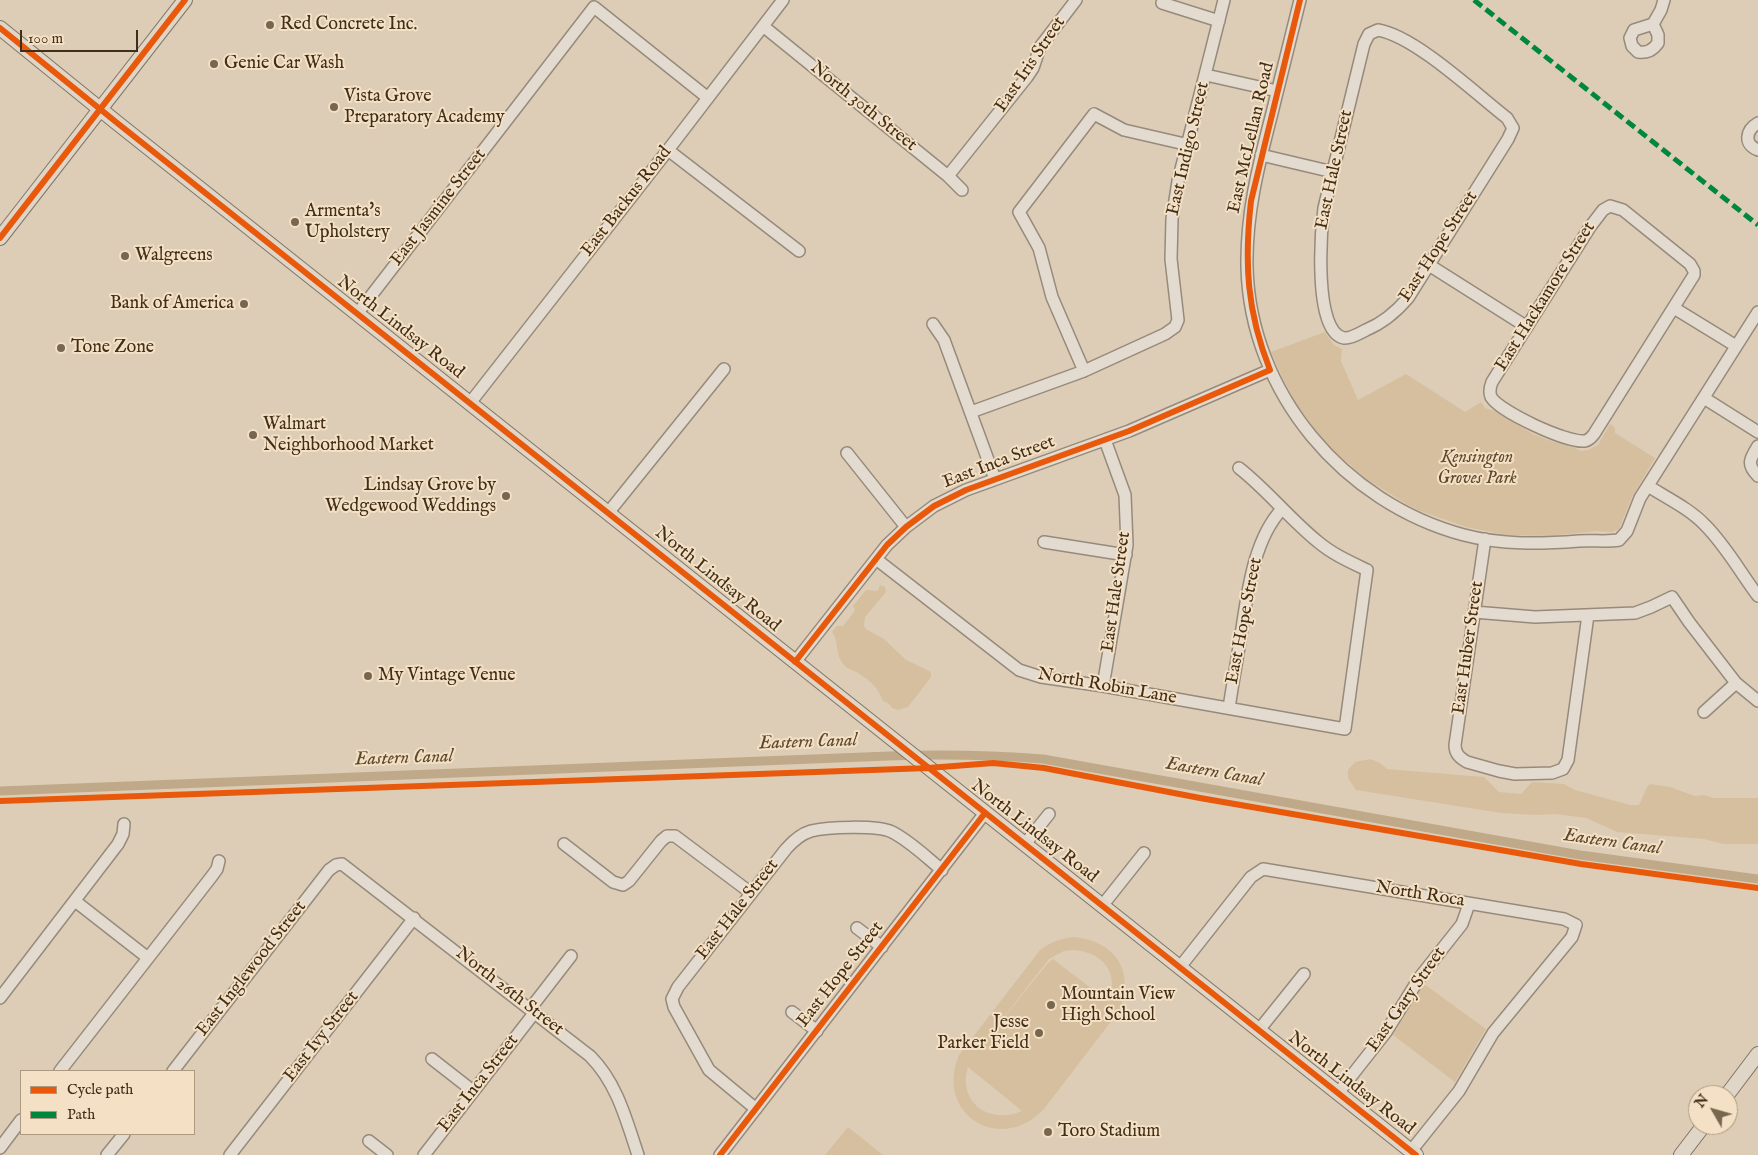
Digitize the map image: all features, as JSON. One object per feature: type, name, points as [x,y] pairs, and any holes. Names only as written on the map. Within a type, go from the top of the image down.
[{"type":"main road","points":[[0,238],[185,0]]},
{"type":"main road","name":"North Lindsay Road","points":[[0,28],[357,314],[1414,1153]]},
{"type":"main road","points":[[1735,1085],[1758,1054]]},
{"type":"main road","points":[[1681,1155],[1696,1135]]},
{"type":"street","name":"East Backus Road","points":[[470,403],[783,0]]},
{"type":"street","name":"East Iris Street","points":[[948,176],[1027,77],[1033,68],[1040,47],[1076,0]]},
{"type":"street","name":"East Indigo Street","points":[[971,412],[1084,371],[1165,334],[1172,330],[1176,324],[1178,317],[1171,258],[1172,218],[1178,181],[1189,145],[1224,0]]},
{"type":"street","name":"East McLellan Road","points":[[1300,0],[1250,201],[1247,268],[1248,292],[1261,346],[1270,370],[1298,420],[1327,454],[1356,481],[1382,499],[1410,515],[1448,530],[1485,539],[1527,544],[1619,540],[1627,532],[1636,506],[1648,486]]},
{"type":"street","points":[[1654,24],[1664,0]]},
{"type":"street","points":[[1162,3],[1219,21]]},
{"type":"street","name":"East Jasmine Street","points":[[357,314],[594,7],[708,98]]},
{"type":"street","name":"North 30th Street","points":[[763,26],[948,176],[962,190]]},
{"type":"street","name":"East Hale Street","points":[[1341,337],[1334,332],[1329,321],[1321,284],[1321,229],[1333,172],[1367,37],[1372,32],[1378,30],[1403,39],[1427,54],[1507,118],[1513,128]]},
{"type":"street","points":[[1206,75],[1277,91]]},
{"type":"street","points":[[1084,371],[1052,297],[1039,248],[1018,212],[1094,114],[1124,130],[1189,145]]},
{"type":"street","points":[[1758,123],[1751,127],[1748,134],[1748,142],[1758,150]]},
{"type":"street","name":"East Hope Street","points":[[1341,337],[1349,338],[1370,328],[1395,312],[1408,298],[1510,136],[1513,128]]},
{"type":"street","points":[[668,150],[799,251]]},
{"type":"street","points":[[1261,155],[1333,172]]},
{"type":"street","name":"East Hackamore Street","points":[[1610,206],[1622,210],[1690,264],[1694,271],[1690,283],[1596,432],[1589,440],[1578,440],[1542,430],[1496,403],[1490,393],[1492,382],[1527,326],[1595,219],[1603,210],[1610,206]]},
{"type":"street","points":[[1429,265],[1527,326]]},
{"type":"street","points":[[1674,308],[1736,346]]},
{"type":"street","points":[[1758,312],[1648,486],[1682,506],[1704,523],[1726,548],[1758,596]]},
{"type":"street","points":[[933,324],[944,340],[995,479]]},
{"type":"street","points":[[608,513],[724,369]]},
{"type":"street","name":"East Inca Street","points":[[795,662],[876,558],[906,527],[934,506],[948,498],[995,479],[1105,440],[1270,370]]},
{"type":"street","points":[[1704,398],[1758,432]]},
{"type":"street","name":"East Hale Street","points":[[1103,686],[1127,545],[1125,495],[1105,440]]},
{"type":"street","points":[[1754,472],[1751,459],[1758,446]]},
{"type":"street","points":[[847,453],[906,527]]},
{"type":"street","points":[[1239,468],[1256,481],[1282,509]]},
{"type":"street","name":"East Hope Street","points":[[1229,708],[1252,571],[1260,547],[1274,518],[1282,509]]},
{"type":"street","name":"North Robin Lane","points":[[876,558],[1019,670],[1041,677],[1103,686],[1345,729],[1367,570],[1344,559],[1318,542],[1282,509]]},
{"type":"street","name":"East Huber Street","points":[[1485,539],[1455,745],[1458,755],[1467,762],[1510,774],[1552,773],[1563,769],[1568,760],[1588,615]]},
{"type":"street","points":[[1044,542],[1126,556]]},
{"type":"street","points":[[1474,612],[1525,617],[1634,613],[1651,608],[1672,597],[1736,683],[1758,702]]},
{"type":"street","points":[[1704,712],[1736,683]]},
{"type":"street","name":"East Hope Street","points":[[720,1155],[986,813]]},
{"type":"street","name":"North Lindsay Road","points":[[1025,844],[1049,814]]},
{"type":"street","points":[[0,998],[118,844],[123,834],[124,824]]},
{"type":"street","name":"East Hale Street","points":[[756,1109],[709,1070],[675,1010],[672,999],[678,987],[751,893],[791,843],[804,834],[820,830],[870,828],[891,832],[903,839],[942,870]]},
{"type":"street","points":[[564,844],[612,882],[623,885],[629,881],[660,841],[667,836],[675,836],[751,893]]},
{"type":"street","points":[[1102,906],[1144,853]]},
{"type":"street","points":[[61,1070],[212,876],[217,869],[219,861]]},
{"type":"street","name":"North 26th Street","points":[[332,863],[348,868],[582,1049],[596,1062],[607,1076],[620,1100],[638,1155]]},
{"type":"street","name":"East Inglewood Street","points":[[174,1070],[332,863]]},
{"type":"street","name":"North Roca","points":[[1180,967],[1251,877],[1263,869],[1564,919],[1576,925],[1572,937],[1493,1033],[1459,1091],[1414,1153]]},
{"type":"street","points":[[75,901],[148,958]]},
{"type":"street","name":"East Gary Street","points":[[1338,1093],[1386,1032],[1420,976],[1462,924],[1469,904]]},
{"type":"street","name":"East Ivy Street","points":[[230,1155],[414,918]]},
{"type":"street","points":[[857,928],[882,947]]},
{"type":"street","name":"East Inca Street","points":[[424,1155],[473,1091],[570,956]]},
{"type":"street","points":[[1259,1030],[1304,974]]},
{"type":"street","points":[[792,1012],[816,1031]]},
{"type":"street","points":[[432,1059],[473,1091]]},
{"type":"street","points":[[0,1148],[20,1121]]},
{"type":"street","points":[[107,1155],[123,1135]]},
{"type":"street","points":[[369,1141],[387,1155]]},
{"type":"green space","name":"Kensington Groves Park","points":[[1325,332],[1334,345],[1342,349],[1341,361],[1358,400],[1406,374],[1465,412],[1481,402],[1485,408],[1495,411],[1533,434],[1581,451],[1598,445],[1610,424],[1615,428],[1615,433],[1655,458],[1632,497],[1619,529],[1612,532],[1597,531],[1549,536],[1506,535],[1466,527],[1420,511],[1365,478],[1333,450],[1315,430],[1295,402],[1271,352]]},
{"type":"green space","points":[[880,585],[885,587],[886,592],[865,617],[864,626],[884,639],[906,660],[931,673],[931,677],[908,707],[898,710],[883,701],[874,685],[867,679],[844,665],[839,657],[836,640],[832,632],[837,626],[843,626],[854,612],[853,606],[866,590],[878,591]]},
{"type":"green space","points":[[1370,759],[1380,763],[1387,769],[1484,777],[1499,792],[1521,794],[1532,782],[1564,784],[1575,790],[1630,805],[1639,805],[1650,784],[1670,787],[1695,796],[1758,798],[1758,844],[1723,844],[1704,839],[1617,832],[1586,818],[1555,814],[1501,813],[1356,790],[1348,778],[1348,770],[1355,762]]},
{"type":"green space","name":"Jesse Parker Field","points":[[1075,937],[1102,945],[1112,952],[1119,961],[1125,984],[1119,1011],[1044,1109],[1027,1122],[1009,1128],[992,1128],[976,1122],[964,1111],[956,1095],[954,1076],[959,1055],[1040,950],[1061,939]],"holes":[[[1075,950],[1094,955],[1107,966],[1112,982],[1109,1002],[1053,959],[989,1036],[1049,959],[1064,951]],[[968,1067],[1022,1111],[1010,1115],[999,1115],[988,1113],[979,1108],[967,1091]]]},
{"type":"green space","points":[[1424,984],[1486,1029],[1455,1082],[1393,1035]]},
{"type":"green space","points":[[848,1127],[883,1155],[825,1155]]},
{"type":"waterway","name":"Eastern Canal","points":[[0,791],[889,756],[1005,757],[1043,759],[1580,855],[1758,879]]},
{"type":"marked path","points":[[1474,0],[1758,225]]},
{"type":"cycle path","points":[[0,238],[185,0]]},
{"type":"cycle path","points":[[795,662],[887,545],[906,527],[934,506],[966,490],[1129,431],[1270,370],[1256,328],[1249,287],[1249,224],[1251,201],[1300,0]]},
{"type":"cycle path","points":[[0,28],[1416,1155]]},
{"type":"cycle path","points":[[0,801],[928,768],[993,763],[1044,768],[1200,798],[1581,864],[1758,888]]},
{"type":"cycle path","points":[[720,1155],[985,813]]},
{"type":"place","name":"Red Concrete Inc.","points":[[270,25]]},
{"type":"place","name":"Genie Car Wash","points":[[214,64]]},
{"type":"place","name":"Vista Grove Preparatory Academy","points":[[334,107]]},
{"type":"place","name":"Armenta's Upholstery","points":[[295,222]]},
{"type":"place","name":"Walgreens","points":[[125,256]]},
{"type":"place","name":"Bank of America","points":[[244,304]]},
{"type":"place","name":"Tone Zone","points":[[61,348]]},
{"type":"place","name":"Walmart Neighborhood Market","points":[[253,435]]},
{"type":"place","name":"Lindsay Grove by Wedgewood Weddings","points":[[506,496]]},
{"type":"place","name":"My Vintage Venue","points":[[368,676]]},
{"type":"place","name":"Mountain View High School","points":[[1051,1005]]},
{"type":"place","name":"Jesse Parker Field","points":[[1039,1033]]},
{"type":"place","name":"Toro Stadium","points":[[1048,1132]]}]
